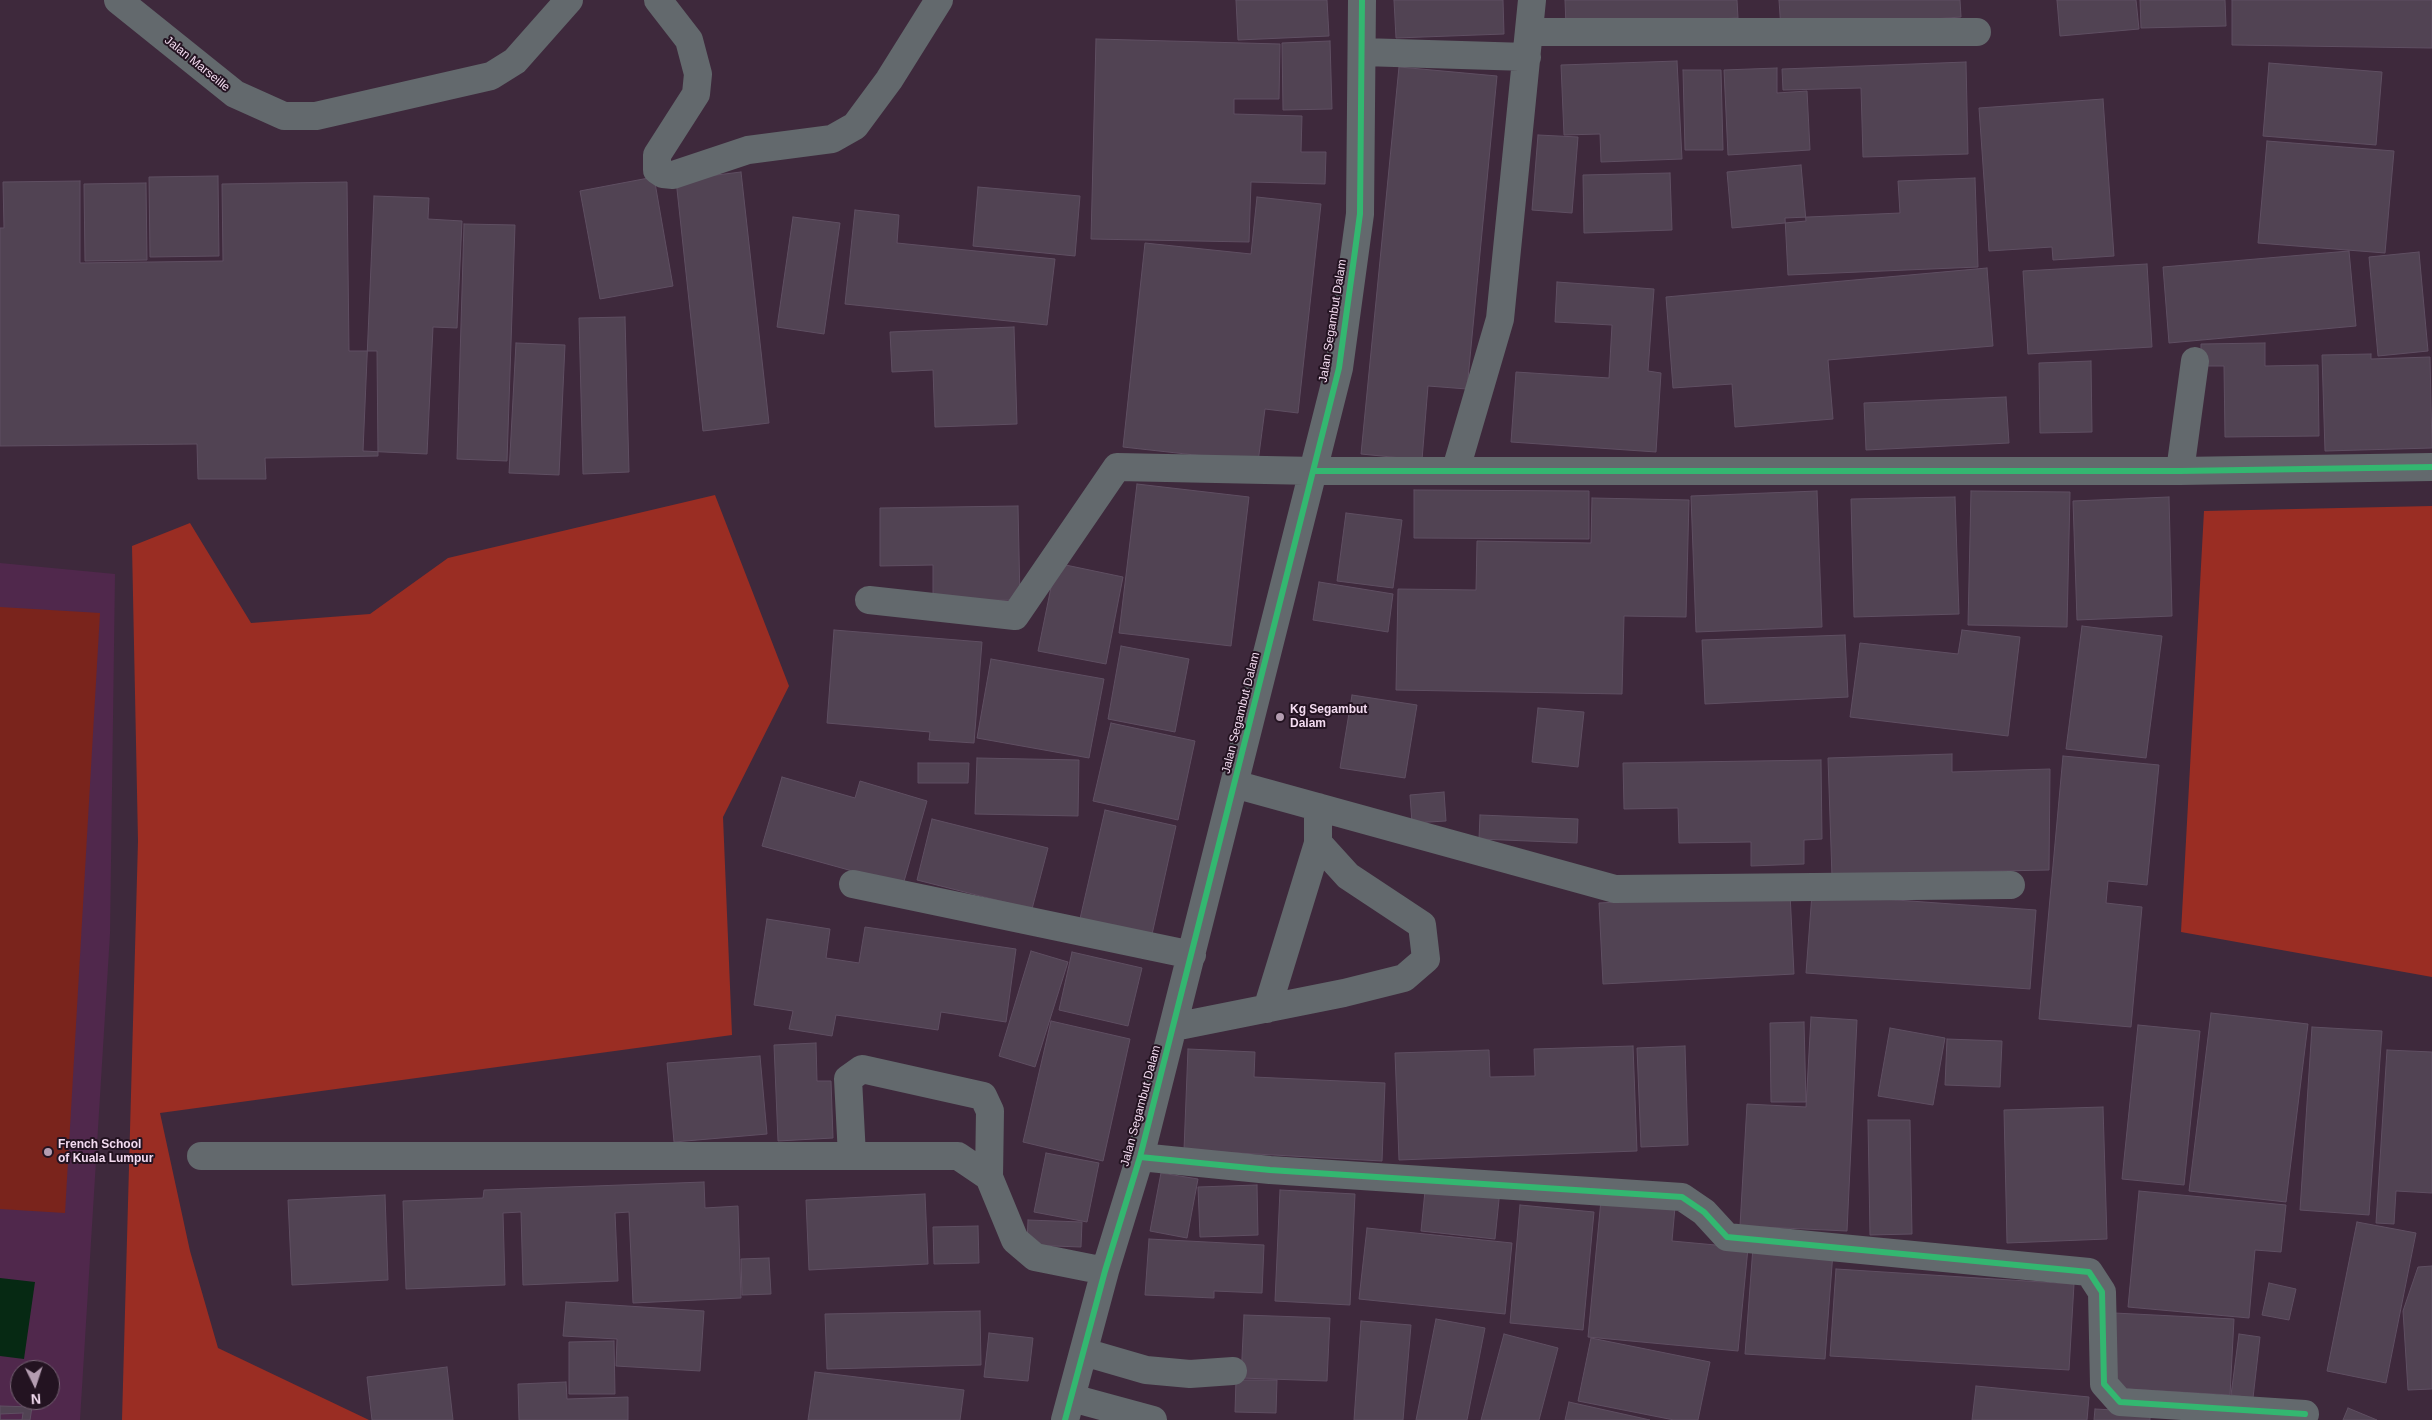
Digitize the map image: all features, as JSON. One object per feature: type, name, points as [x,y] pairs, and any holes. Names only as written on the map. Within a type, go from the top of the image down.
[{"type":"street","name":"Jalan Marseille","points":[[118,0],[236,94],[284,116],[316,116],[491,76],[515,61],[569,0]]},
{"type":"street","points":[[658,0],[688,40],[698,74],[696,94],[657,155],[657,170],[662,174],[673,174],[748,150],[832,139],[855,126],[888,80],[939,0]]},
{"type":"street","name":"Jalan Segambut Dalam","points":[[1068,1409],[1105,1271],[1140,1157],[1174,1027],[1234,784],[1315,471],[1339,368],[1360,214],[1362,0]]},
{"type":"street","points":[[1456,469],[1500,319],[1532,0]]},
{"type":"street","points":[[1362,52],[1528,45],[1977,32]]},
{"type":"street","points":[[2180,471],[2195,361]]},
{"type":"street","points":[[869,600],[1015,616],[1116,467],[1315,471],[1456,469],[2180,471],[2432,467]]},
{"type":"street","points":[[1234,784],[1615,889],[2011,885]]},
{"type":"street","points":[[1266,1009],[1318,843],[1318,807]]},
{"type":"street","points":[[1174,1027],[1266,1009],[1404,978],[1426,959],[1422,925],[1348,876],[1318,843]]},
{"type":"street","points":[[853,884],[1192,955]]},
{"type":"street","points":[[852,1156],[848,1079],[862,1069],[983,1096],[990,1112],[988,1177],[1015,1240],[1036,1257],[1105,1271]]},
{"type":"street","points":[[201,1156],[958,1156],[988,1177]]},
{"type":"street","points":[[1140,1157],[1270,1170],[1682,1197],[1704,1212],[1727,1237],[2089,1272],[2102,1292],[2104,1384],[2120,1402],[2162,1412],[2305,1414]]},
{"type":"street","points":[[1084,1352],[1146,1370],[1190,1374],[1233,1371]]},
{"type":"street","points":[[1068,1409],[1153,1420]]},
{"type":"shaded area","points":[[715,495],[789,686],[723,817],[732,1035],[160,1113],[190,1251],[218,1348],[369,1420],[122,1420],[138,841],[132,546],[190,523],[251,623],[370,614],[448,558]]},
{"type":"shaded area","points":[[2432,506],[2432,977],[2181,932],[2204,511]]},
{"type":"shaded area","name":"French School of Kuala Lumpur","points":[[0,563],[115,574],[110,934],[80,1420],[0,1420]]},
{"type":"shaded area","points":[[0,607],[100,613],[65,1213],[0,1209]]},
{"type":"shaded area","points":[[0,1278],[35,1282],[24,1359],[0,1356]]},
{"type":"building","points":[[1236,0],[1327,0],[1329,36],[1238,40]]},
{"type":"building","points":[[1394,0],[1503,0],[1504,34],[1396,38]]},
{"type":"building","points":[[1565,0],[1737,0],[1738,18],[1566,26]]},
{"type":"building","points":[[1779,0],[1960,0],[1961,17],[1781,30]]},
{"type":"building","points":[[2057,0],[2136,0],[2139,29],[2060,36]]},
{"type":"building","points":[[2140,0],[2225,0],[2226,26],[2141,28]]},
{"type":"building","points":[[2232,0],[2432,0],[2432,48],[2232,45]]},
{"type":"building","points":[[1096,39],[1280,44],[1279,99],[1234,99],[1234,114],[1302,116],[1301,152],[1326,152],[1325,184],[1251,182],[1249,242],[1091,239]]},
{"type":"building","points":[[1330,41],[1332,109],[1283,110],[1282,43]]},
{"type":"building","points":[[1677,61],[1682,159],[1601,162],[1600,134],[1564,135],[1561,65]]},
{"type":"building","points":[[1966,62],[1968,154],[1863,157],[1861,88],[1783,90],[1782,69]]},
{"type":"building","points":[[2269,63],[2382,72],[2376,145],[2263,136]]},
{"type":"building","points":[[1399,67],[1497,76],[1467,389],[1428,386],[1422,460],[1361,454]]},
{"type":"building","points":[[1777,68],[1777,93],[1807,91],[1810,150],[1728,155],[1724,70]]},
{"type":"building","points":[[1683,70],[1721,70],[1723,150],[1685,150]]},
{"type":"building","points":[[2103,99],[2114,256],[2053,260],[2052,247],[1989,251],[1979,108]]},
{"type":"building","points":[[1538,135],[1578,137],[1572,213],[1532,210]]},
{"type":"building","points":[[2267,141],[2394,151],[2385,253],[2258,243]]},
{"type":"building","points":[[1801,165],[1806,221],[1732,228],[1727,172]]},
{"type":"building","points":[[741,172],[769,423],[703,431],[676,180]]},
{"type":"building","points":[[1670,173],[1672,230],[1584,233],[1583,175]]},
{"type":"building","points":[[218,176],[219,256],[150,257],[149,177]]},
{"type":"building","points":[[654,177],[673,286],[600,299],[580,191]]},
{"type":"building","points":[[1975,178],[1978,267],[1788,275],[1785,218],[1900,213],[1898,181]]},
{"type":"building","points":[[80,181],[80,263],[223,261],[222,184],[347,182],[349,351],[377,351],[378,456],[265,458],[266,479],[198,479],[197,444],[0,446],[0,228],[4,228],[3,182]]},
{"type":"building","points":[[146,183],[147,260],[85,261],[84,184]]},
{"type":"building","points":[[978,187],[1080,196],[1075,256],[973,246]]},
{"type":"building","points":[[374,196],[429,198],[428,219],[462,221],[457,328],[433,327],[427,454],[363,451]]},
{"type":"building","points":[[1257,197],[1321,204],[1298,413],[1265,409],[1258,462],[1123,447],[1145,243],[1251,254]]},
{"type":"building","points":[[855,210],[899,215],[897,243],[1055,259],[1047,325],[845,304]]},
{"type":"building","points":[[793,217],[840,223],[824,334],[777,327]]},
{"type":"building","points":[[464,224],[515,225],[507,461],[457,459]]},
{"type":"building","points":[[2349,251],[2356,326],[2169,343],[2163,267]]},
{"type":"building","points":[[2419,252],[2428,351],[2378,356],[2369,257]]},
{"type":"building","points":[[2147,264],[2152,347],[2028,354],[2023,271]]},
{"type":"building","points":[[1987,268],[1993,346],[1828,360],[1833,419],[1735,427],[1732,384],[1673,388],[1666,297]]},
{"type":"building","points":[[1557,282],[1654,289],[1648,371],[1661,373],[1656,452],[1511,442],[1516,372],[1609,378],[1612,325],[1555,322]]},
{"type":"building","points":[[625,317],[629,472],[583,474],[579,318]]},
{"type":"building","points":[[1014,327],[1017,424],[935,427],[933,370],[892,372],[890,332]]},
{"type":"building","points":[[516,343],[565,345],[559,475],[509,473]]},
{"type":"building","points":[[2265,343],[2265,366],[2318,365],[2319,436],[2225,437],[2224,366],[2201,366],[2201,344]]},
{"type":"building","points":[[2371,354],[2371,359],[2430,357],[2432,448],[2325,451],[2322,355]]},
{"type":"building","points":[[2091,361],[2092,432],[2040,433],[2039,363]]},
{"type":"building","points":[[2006,397],[2009,443],[1866,450],[1864,403]]},
{"type":"building","points":[[1137,484],[1249,497],[1231,646],[1119,633]]},
{"type":"building","points":[[1414,490],[1589,491],[1589,539],[1414,538]]},
{"type":"building","points":[[1817,491],[1822,627],[1696,632],[1691,496]]},
{"type":"building","points":[[1971,491],[2070,492],[2067,627],[1968,625]]},
{"type":"building","points":[[1955,497],[1959,614],[1854,617],[1851,499]]},
{"type":"building","points":[[2169,497],[2172,616],[2077,620],[2073,501]]},
{"type":"building","points":[[1592,498],[1689,500],[1686,617],[1624,616],[1622,694],[1396,690],[1398,589],[1476,590],[1477,541],[1591,543]]},
{"type":"building","points":[[1018,506],[1020,600],[933,601],[933,565],[880,566],[880,508]]},
{"type":"building","points":[[1346,513],[1402,520],[1393,588],[1337,581]]},
{"type":"building","points":[[1056,563],[1123,577],[1106,664],[1038,651]]},
{"type":"building","points":[[1319,582],[1393,594],[1388,632],[1313,620]]},
{"type":"building","points":[[2082,626],[2162,636],[2146,758],[2066,749]]},
{"type":"building","points":[[834,630],[982,642],[974,743],[929,740],[930,732],[827,723]]},
{"type":"building","points":[[1962,630],[2020,637],[2008,736],[1850,717],[1860,643],[1958,654]]},
{"type":"building","points":[[1845,635],[1848,697],[1705,704],[1702,640]]},
{"type":"building","points":[[1121,646],[1189,659],[1175,732],[1108,719]]},
{"type":"building","points":[[991,659],[1104,679],[1089,758],[977,738]]},
{"type":"building","points":[[1352,695],[1417,705],[1405,778],[1340,768]]},
{"type":"building","points":[[1538,708],[1584,712],[1578,767],[1532,762]]},
{"type":"building","points":[[1111,723],[1195,741],[1178,820],[1093,801]]},
{"type":"building","points":[[1952,754],[1952,772],[2050,769],[2049,870],[1902,873],[1832,877],[1828,758]]},
{"type":"building","points":[[2063,756],[2159,765],[2147,885],[2108,881],[2106,903],[2142,907],[2131,1027],[2039,1019]]},
{"type":"building","points":[[977,758],[1079,760],[1078,816],[975,814]]},
{"type":"building","points":[[1821,760],[1822,839],[1804,840],[1804,864],[1751,866],[1751,842],[1679,843],[1678,808],[1624,809],[1623,763]]},
{"type":"building","points":[[918,763],[969,763],[968,783],[918,783]]},
{"type":"building","points":[[782,777],[855,798],[860,781],[927,801],[903,885],[762,846]]},
{"type":"building","points":[[1444,792],[1446,821],[1412,823],[1410,795]]},
{"type":"building","points":[[1105,810],[1176,826],[1151,939],[1079,923]]},
{"type":"building","points":[[1480,815],[1578,819],[1577,843],[1479,839]]},
{"type":"building","points":[[932,819],[1048,848],[1032,909],[917,880]]},
{"type":"building","points":[[1790,893],[1794,974],[1603,984],[1599,903]]},
{"type":"building","points":[[1812,894],[2036,910],[2030,989],[1806,973]]},
{"type":"building","points":[[767,919],[830,929],[826,958],[859,963],[865,927],[1016,949],[1006,1022],[941,1012],[938,1030],[836,1015],[832,1036],[789,1029],[793,1011],[754,1005]]},
{"type":"building","points":[[1031,951],[1068,962],[1035,1067],[999,1056]]},
{"type":"building","points":[[1072,952],[1142,968],[1128,1026],[1059,1010]]},
{"type":"building","points":[[2211,1013],[2308,1024],[2286,1202],[2189,1191]]},
{"type":"building","points":[[1811,1017],[1857,1020],[1847,1231],[1740,1226],[1747,1104],[1806,1107]]},
{"type":"building","points":[[1051,1021],[1130,1039],[1103,1161],[1023,1142]]},
{"type":"building","points":[[1804,1022],[1806,1102],[1771,1102],[1770,1023]]},
{"type":"building","points":[[2138,1025],[2200,1031],[2184,1185],[2122,1179]]},
{"type":"building","points":[[2312,1027],[2382,1031],[2369,1215],[2300,1210]]},
{"type":"building","points":[[1890,1028],[1945,1038],[1933,1105],[1878,1096]]},
{"type":"building","points":[[1947,1039],[2002,1041],[2000,1087],[1945,1085]]},
{"type":"building","points":[[816,1043],[817,1081],[831,1081],[833,1138],[778,1141],[774,1045]]},
{"type":"building","points":[[1633,1046],[1637,1151],[1399,1160],[1395,1053],[1489,1050],[1490,1077],[1535,1076],[1534,1049]]},
{"type":"building","points":[[1685,1046],[1688,1145],[1641,1147],[1637,1048]]},
{"type":"building","points":[[1188,1049],[1255,1052],[1254,1077],[1385,1083],[1382,1161],[1184,1150]]},
{"type":"building","points":[[2387,1050],[2432,1052],[2432,1193],[2396,1191],[2394,1224],[2376,1223]]},
{"type":"building","points":[[760,1056],[767,1134],[674,1142],[667,1063]]},
{"type":"building","points":[[2103,1107],[2107,1239],[2007,1243],[2004,1110]]},
{"type":"building","points":[[1868,1120],[1910,1120],[1912,1234],[1870,1235]]},
{"type":"building","points":[[1046,1153],[1099,1163],[1087,1222],[1034,1212]]},
{"type":"building","points":[[1161,1173],[1198,1179],[1187,1238],[1150,1231]]},
{"type":"building","points":[[1426,1181],[1500,1190],[1495,1239],[1421,1231]]},
{"type":"building","points":[[704,1182],[705,1208],[738,1206],[741,1298],[633,1303],[629,1212],[615,1213],[618,1281],[523,1285],[521,1212],[503,1213],[505,1285],[406,1289],[403,1201],[483,1198],[484,1190]]},
{"type":"building","points":[[1257,1185],[1258,1235],[1200,1237],[1198,1187]]},
{"type":"building","points":[[1280,1190],[1355,1194],[1350,1305],[1275,1301]]},
{"type":"building","points":[[2139,1191],[2286,1205],[2281,1252],[2255,1250],[2249,1318],[2128,1307]]},
{"type":"building","points":[[925,1194],[928,1264],[809,1270],[806,1200]]},
{"type":"building","points":[[385,1195],[388,1280],[292,1285],[288,1200]]},
{"type":"building","points":[[1601,1200],[1675,1207],[1672,1241],[1748,1248],[1738,1351],[1588,1337]]},
{"type":"building","points":[[1520,1205],[1594,1212],[1583,1330],[1510,1323]]},
{"type":"building","points":[[1028,1220],[1082,1222],[1081,1247],[1027,1245]]},
{"type":"building","points":[[2357,1222],[2416,1233],[2386,1383],[2327,1371]]},
{"type":"building","points":[[978,1226],[979,1263],[934,1264],[933,1227]]},
{"type":"building","points":[[1367,1228],[1512,1243],[1505,1314],[1359,1299]]},
{"type":"building","points":[[1149,1239],[1264,1245],[1262,1293],[1214,1291],[1214,1298],[1145,1295]]},
{"type":"building","points":[[1753,1247],[1833,1252],[1825,1359],[1745,1354]]},
{"type":"building","points":[[769,1258],[771,1294],[742,1295],[741,1259]]},
{"type":"building","points":[[2432,1266],[2432,1389],[2408,1390],[2403,1311],[2418,1267]]},
{"type":"building","points":[[1836,1269],[2074,1284],[2069,1370],[1830,1356]]},
{"type":"building","points":[[2269,1283],[2296,1289],[2289,1320],[2262,1315]]},
{"type":"building","points":[[566,1302],[704,1311],[700,1371],[616,1366],[617,1339],[563,1336]]},
{"type":"building","points":[[980,1311],[981,1365],[827,1369],[825,1314]]},
{"type":"building","points":[[2114,1313],[2234,1319],[2230,1395],[2110,1388]]},
{"type":"building","points":[[1244,1315],[1330,1318],[1327,1381],[1241,1378]]},
{"type":"building","points":[[1436,1319],[1485,1328],[1467,1420],[1416,1420]]},
{"type":"building","points":[[1361,1321],[1411,1325],[1403,1420],[1354,1420]]},
{"type":"building","points":[[989,1333],[1033,1338],[1028,1381],[984,1377]]},
{"type":"building","points":[[1504,1334],[1558,1348],[1539,1420],[1481,1420]]},
{"type":"building","points":[[2239,1334],[2260,1337],[2253,1398],[2231,1395]]},
{"type":"building","points":[[1591,1338],[1710,1362],[1698,1420],[1674,1420],[1578,1401]]},
{"type":"building","points":[[614,1341],[615,1394],[569,1394],[569,1342]]},
{"type":"building","points":[[447,1367],[453,1420],[372,1420],[367,1377]]},
{"type":"building","points":[[815,1372],[964,1390],[960,1420],[808,1420]]},
{"type":"building","points":[[1236,1380],[1277,1380],[1276,1413],[1235,1412]]},
{"type":"building","points":[[566,1382],[567,1399],[628,1397],[628,1420],[519,1420],[518,1384]]},
{"type":"building","points":[[1976,1386],[2089,1397],[2087,1420],[1972,1420]]},
{"type":"building","points":[[1569,1402],[1650,1420],[1565,1420]]},
{"type":"building","points":[[0,1406],[10,1406],[10,1410],[32,1410],[30,1420],[0,1420]]},
{"type":"building","points":[[2348,1408],[2377,1420],[2343,1420]]},
{"type":"building","points":[[2095,1409],[2150,1412],[2150,1420],[2094,1420]]},
{"type":"building","points":[[23,1413],[22,1420],[0,1420],[0,1414]]},
{"type":"cycle path","points":[[1065,1420],[1105,1271],[1140,1157],[1339,368],[1360,214],[1362,0]]},
{"type":"cycle path","points":[[1315,471],[2180,471],[2432,467]]},
{"type":"cycle path","points":[[1140,1157],[1270,1170],[1682,1197],[1704,1212],[1727,1237],[2089,1272],[2102,1292],[2104,1384],[2120,1402],[2305,1414]]},
{"type":"place","name":"Kg Segambut Dalam","points":[[1280,717]]},
{"type":"place","name":"French School of Kuala Lumpur","points":[[48,1152]]}]
